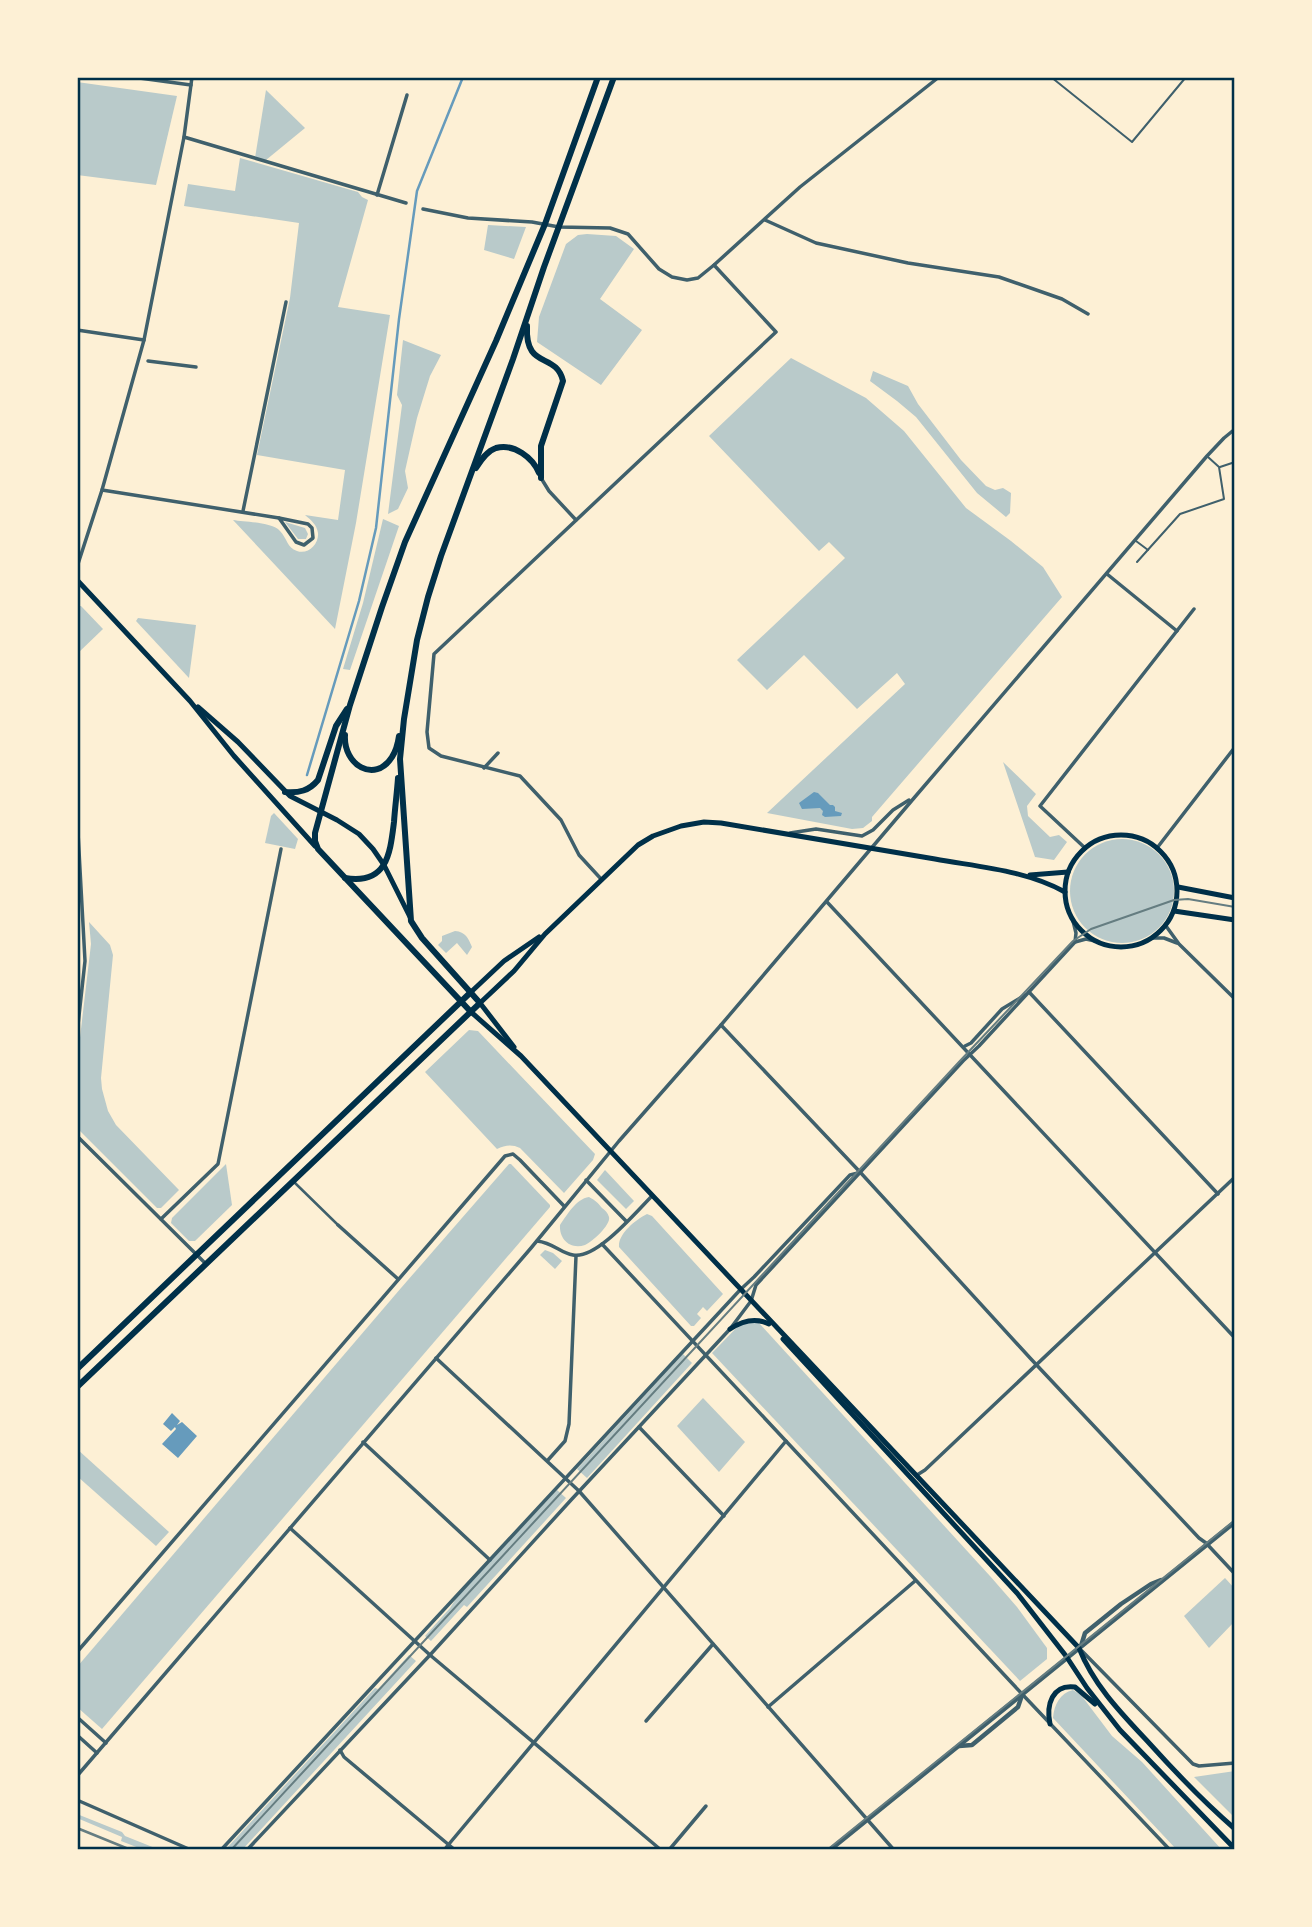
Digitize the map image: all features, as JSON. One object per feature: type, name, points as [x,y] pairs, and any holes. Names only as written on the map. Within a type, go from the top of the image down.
[{"type":"main road","points":[[318,849],[315,833],[345,722],[405,542],[496,341],[545,224],[598,77]]},
{"type":"main road","points":[[345,878],[355,880],[369,877],[384,865],[391,848],[404,719],[428,597],[614,77]]},
{"type":"main road","points":[[527,319],[526,340],[531,351],[539,359],[558,368],[563,381],[541,446],[541,478]]},
{"type":"main road","points":[[466,485],[486,455],[499,447],[525,454],[536,464],[541,478]]},
{"type":"main road","points":[[77,580],[190,701],[233,756],[345,878],[461,1002],[521,1056]]},
{"type":"main road","points":[[190,701],[233,737],[285,792],[359,834],[373,849],[426,943],[471,992],[521,1056],[1069,1637],[1079,1648],[1088,1669],[1110,1701],[1186,1783],[1235,1829]]},
{"type":"main road","points":[[285,792],[302,792],[318,780],[336,726],[350,705]]},
{"type":"main road","points":[[345,722],[344,741],[348,756],[358,766],[373,769],[393,757],[404,719]]},
{"type":"main road","points":[[400,759],[411,920]]},
{"type":"main road","points":[[77,1387],[514,971],[545,934],[643,842],[686,824],[715,822],[1026,875],[1065,892]]},
{"type":"main road","points":[[1124,835],[1144,839],[1157,848],[1173,869],[1178,887],[1174,911],[1166,926],[1153,939],[1118,948],[1094,941],[1082,932],[1067,907],[1065,892],[1073,861],[1085,848],[1103,838],[1124,835]]},
{"type":"main road","points":[[1026,875],[1068,872]]},
{"type":"main road","points":[[1178,887],[1235,898]]},
{"type":"main road","points":[[1174,911],[1235,920]]},
{"type":"main road","points":[[77,1369],[504,961],[545,934]]},
{"type":"main road","points":[[759,1309],[769,1324],[1017,1593],[1120,1730]]},
{"type":"main road","points":[[730,1329],[754,1320],[769,1324]]},
{"type":"main road","points":[[1050,1724],[1050,1701],[1061,1689],[1072,1686],[1082,1691],[1235,1849]]},
{"type":"street","points":[[132,77],[191,85]]},
{"type":"street","points":[[77,567],[102,490],[144,340],[184,138],[192,77]]},
{"type":"street","points":[[423,209],[468,218],[559,227],[610,228],[624,232],[659,269],[672,277],[687,280],[698,278],[800,187],[939,77]]},
{"type":"street","points":[[377,195],[407,95]]},
{"type":"street","points":[[184,138],[406,203]]},
{"type":"street","points":[[765,220],[816,243],[908,263],[999,277],[1062,299],[1088,314]]},
{"type":"street","points":[[602,880],[579,855],[561,820],[525,781],[515,774],[440,756],[432,751],[427,743],[427,732],[434,654],[776,332],[714,265]]},
{"type":"street","points":[[243,511],[286,302]]},
{"type":"street","points":[[77,330],[144,340]]},
{"type":"street","points":[[148,361],[196,367]]},
{"type":"street","points":[[77,1776],[1220,441],[1235,429]]},
{"type":"street","points":[[541,478],[549,492],[576,520]]},
{"type":"street","points":[[102,490],[243,511],[279,518],[308,524],[312,528],[313,538],[304,545],[296,542],[279,518]]},
{"type":"street","points":[[1107,574],[1177,631]]},
{"type":"street","points":[[1085,848],[1040,806],[1194,609]]},
{"type":"street","points":[[1157,848],[1235,747]]},
{"type":"street","points":[[484,768],[498,753]]},
{"type":"street","points":[[785,834],[816,829],[862,836],[876,828],[893,810],[914,797]]},
{"type":"street","points":[[77,814],[85,961],[77,1034]]},
{"type":"street","points":[[161,1219],[218,1164],[281,849]]},
{"type":"street","points":[[827,902],[1235,1338]]},
{"type":"street","points":[[1073,921],[1076,933],[1074,943]]},
{"type":"street","points":[[1166,926],[1179,944],[1235,999]]},
{"type":"street","points":[[1153,939],[1164,938],[1179,944]]},
{"type":"street","points":[[247,1850],[730,1329],[751,1301],[756,1285],[860,1172],[1074,943],[1086,939],[1094,941]]},
{"type":"street","points":[[963,1046],[971,1043],[1008,1004],[1030,992]]},
{"type":"street","points":[[1030,992],[1217,1194]]},
{"type":"street","points":[[721,1025],[1036,1365],[1235,1574]]},
{"type":"street","points":[[971,1043],[971,1054]]},
{"type":"street","points":[[77,1136],[206,1265]]},
{"type":"street","points":[[77,1652],[505,1156],[516,1156],[564,1206]]},
{"type":"street","points":[[220,1850],[740,1290],[850,1175],[860,1172]]},
{"type":"street","points":[[917,1475],[1235,1177]]},
{"type":"street","points":[[586,1180],[626,1221]]},
{"type":"street","points":[[294,1182],[398,1279]]},
{"type":"street","points":[[537,1241],[550,1243],[567,1254],[583,1255],[602,1244],[652,1196]]},
{"type":"street","points":[[602,1244],[1170,1850]]},
{"type":"street","points":[[548,1460],[565,1441],[569,1424],[576,1256]]},
{"type":"street","points":[[436,1358],[579,1491],[894,1850]]},
{"type":"street","points":[[639,1427],[724,1516]]},
{"type":"street","points":[[444,1850],[786,1441]]},
{"type":"street","points":[[363,1442],[490,1560]]},
{"type":"street","points":[[830,1850],[1079,1648],[1083,1634],[1140,1591],[1168,1576],[1235,1522]]},
{"type":"street","points":[[290,1528],[415,1642],[660,1850]]},
{"type":"street","points":[[768,1707],[916,1580]]},
{"type":"street","points":[[646,1721],[713,1644]]},
{"type":"street","points":[[1079,1648],[1191,1762],[1199,1766],[1235,1763]]},
{"type":"street","points":[[77,1717],[106,1743]]},
{"type":"street","points":[[77,1735],[97,1753]]},
{"type":"street","points":[[340,1750],[344,1757],[455,1850]]},
{"type":"street","points":[[77,1800],[191,1850]]},
{"type":"street","points":[[669,1850],[706,1806]]},
{"type":"lane","points":[[1051,77],[1132,142],[1186,77]]},
{"type":"lane","points":[[1137,562],[1180,514],[1224,499],[1219,467],[1207,457]]},
{"type":"lane","points":[[1219,467],[1235,462]]},
{"type":"lane","points":[[1136,540],[1148,550]]},
{"type":"shaded area","points":[[77,82],[177,96],[156,185],[77,175]]},
{"type":"shaded area","points":[[266,90],[305,128],[266,160],[255,158]]},
{"type":"shaded area","points":[[240,158],[358,192],[368,200],[338,307],[390,315],[356,523],[335,629],[233,520],[271,526],[280,531],[294,550],[309,550],[317,541],[318,533],[315,525],[305,515],[338,520],[345,470],[257,455],[290,298],[299,223],[184,206],[188,184],[235,191]]},
{"type":"shaded area","points":[[488,225],[526,227],[514,259],[484,250]]},
{"type":"shaded area","points":[[578,235],[616,236],[634,249],[600,299],[642,330],[601,385],[537,342],[539,317],[566,244]]},
{"type":"shaded area","points":[[403,340],[441,355],[430,376],[417,418],[405,471],[408,488],[398,509],[388,514],[402,405],[397,395]]},
{"type":"shaded area","points":[[791,358],[866,398],[904,431],[966,508],[1043,567],[1062,597],[872,817],[872,821],[863,828],[852,829],[767,813],[905,684],[897,673],[857,709],[804,655],[767,690],[737,660],[845,558],[829,542],[819,551],[709,436]]},
{"type":"shaded area","points":[[873,371],[908,386],[918,404],[961,460],[986,486],[995,490],[1003,488],[1011,493],[1010,513],[1006,517],[977,493],[916,417],[870,381]]},
{"type":"shaded area","points":[[383,519],[399,526],[350,670],[343,669],[363,603]]},
{"type":"shaded area","points":[[285,522],[305,528],[308,534],[306,539],[298,539]]},
{"type":"shaded area","points":[[77,606],[81,606],[103,629],[77,654]]},
{"type":"shaded area","points":[[138,618],[196,625],[189,678],[136,621]]},
{"type":"shaded area","points":[[1003,762],[1036,794],[1027,806],[1028,816],[1050,837],[1059,835],[1067,842],[1054,860],[1035,857]]},
{"type":"shaded area","points":[[274,813],[298,839],[295,849],[265,843]]},
{"type":"shaded area","points":[[1122,839],[1142,843],[1159,854],[1170,871],[1174,891],[1170,911],[1159,928],[1142,939],[1122,943],[1102,939],[1085,928],[1074,911],[1070,891],[1074,871],[1085,854],[1102,843]]},
{"type":"shaded area","points":[[89,922],[110,945],[113,955],[102,1089],[108,1111],[116,1125],[179,1190],[161,1208],[157,1208],[77,1128],[77,1063],[91,944]]},
{"type":"shaded area","points":[[455,931],[464,934],[472,947],[467,955],[457,943],[446,953],[438,945],[442,936]]},
{"type":"shaded area","points":[[469,1030],[478,1031],[595,1154],[593,1160],[564,1193],[520,1148],[508,1146],[497,1149],[425,1072]]},
{"type":"shaded area","points":[[226,1164],[232,1205],[195,1241],[189,1241],[171,1223],[172,1218]]},
{"type":"shaded area","points":[[509,1164],[550,1207],[102,1729],[77,1707],[77,1667]]},
{"type":"shaded area","points":[[605,1170],[634,1201],[626,1209],[597,1180]]},
{"type":"shaded area","points":[[589,1197],[606,1212],[609,1220],[600,1233],[585,1245],[570,1245],[561,1235],[560,1225],[576,1204]]},
{"type":"shaded area","points":[[647,1214],[652,1216],[723,1294],[707,1311],[703,1307],[697,1314],[701,1318],[694,1326],[691,1326],[619,1247],[624,1232]]},
{"type":"shaded area","points":[[545,1250],[562,1261],[555,1269],[540,1255]]},
{"type":"shaded area","points":[[743,1321],[759,1323],[990,1576],[1047,1648],[1047,1659],[1020,1681],[712,1353]]},
{"type":"shaded area","points":[[683,1354],[692,1363],[587,1478],[577,1469]]},
{"type":"shaded area","points":[[703,1398],[745,1442],[719,1472],[677,1426]]},
{"type":"shaded area","points":[[77,1449],[169,1532],[156,1546],[77,1476]]},
{"type":"shaded area","points":[[557,1490],[566,1498],[467,1607],[464,1605],[431,1641],[425,1636],[457,1597]]},
{"type":"shaded area","points":[[1225,1578],[1235,1589],[1235,1621],[1209,1648],[1184,1616]]},
{"type":"shaded area","points":[[409,1655],[416,1661],[242,1850],[225,1850],[375,1688],[378,1689]]},
{"type":"shaded area","points":[[1073,1690],[1081,1695],[1112,1736],[1142,1762],[1222,1850],[1177,1850],[1053,1718],[1058,1700]]},
{"type":"shaded area","points":[[1235,1771],[1235,1818],[1194,1777]]},
{"type":"shaded area","points":[[77,1814],[160,1850],[144,1850],[121,1841],[122,1837],[77,1818]]},
{"type":"water","points":[[814,792],[833,805],[835,811],[842,813],[841,816],[825,817],[820,808],[802,809],[799,803]]},
{"type":"water","points":[[172,1413],[180,1421],[177,1425],[182,1422],[197,1436],[178,1458],[162,1444],[176,1429],[175,1427],[171,1431],[163,1424]]},
{"type":"waterway","points":[[307,775],[359,601],[376,528],[399,319],[417,191],[463,77]]},
{"type":"tram line","points":[[231,1850],[1073,941],[1091,929],[1174,900],[1188,899],[1235,907]]},
{"type":"tram line","points":[[827,1850],[1235,1520]]},
{"type":"railway","points":[[77,1828],[131,1850]]}]
